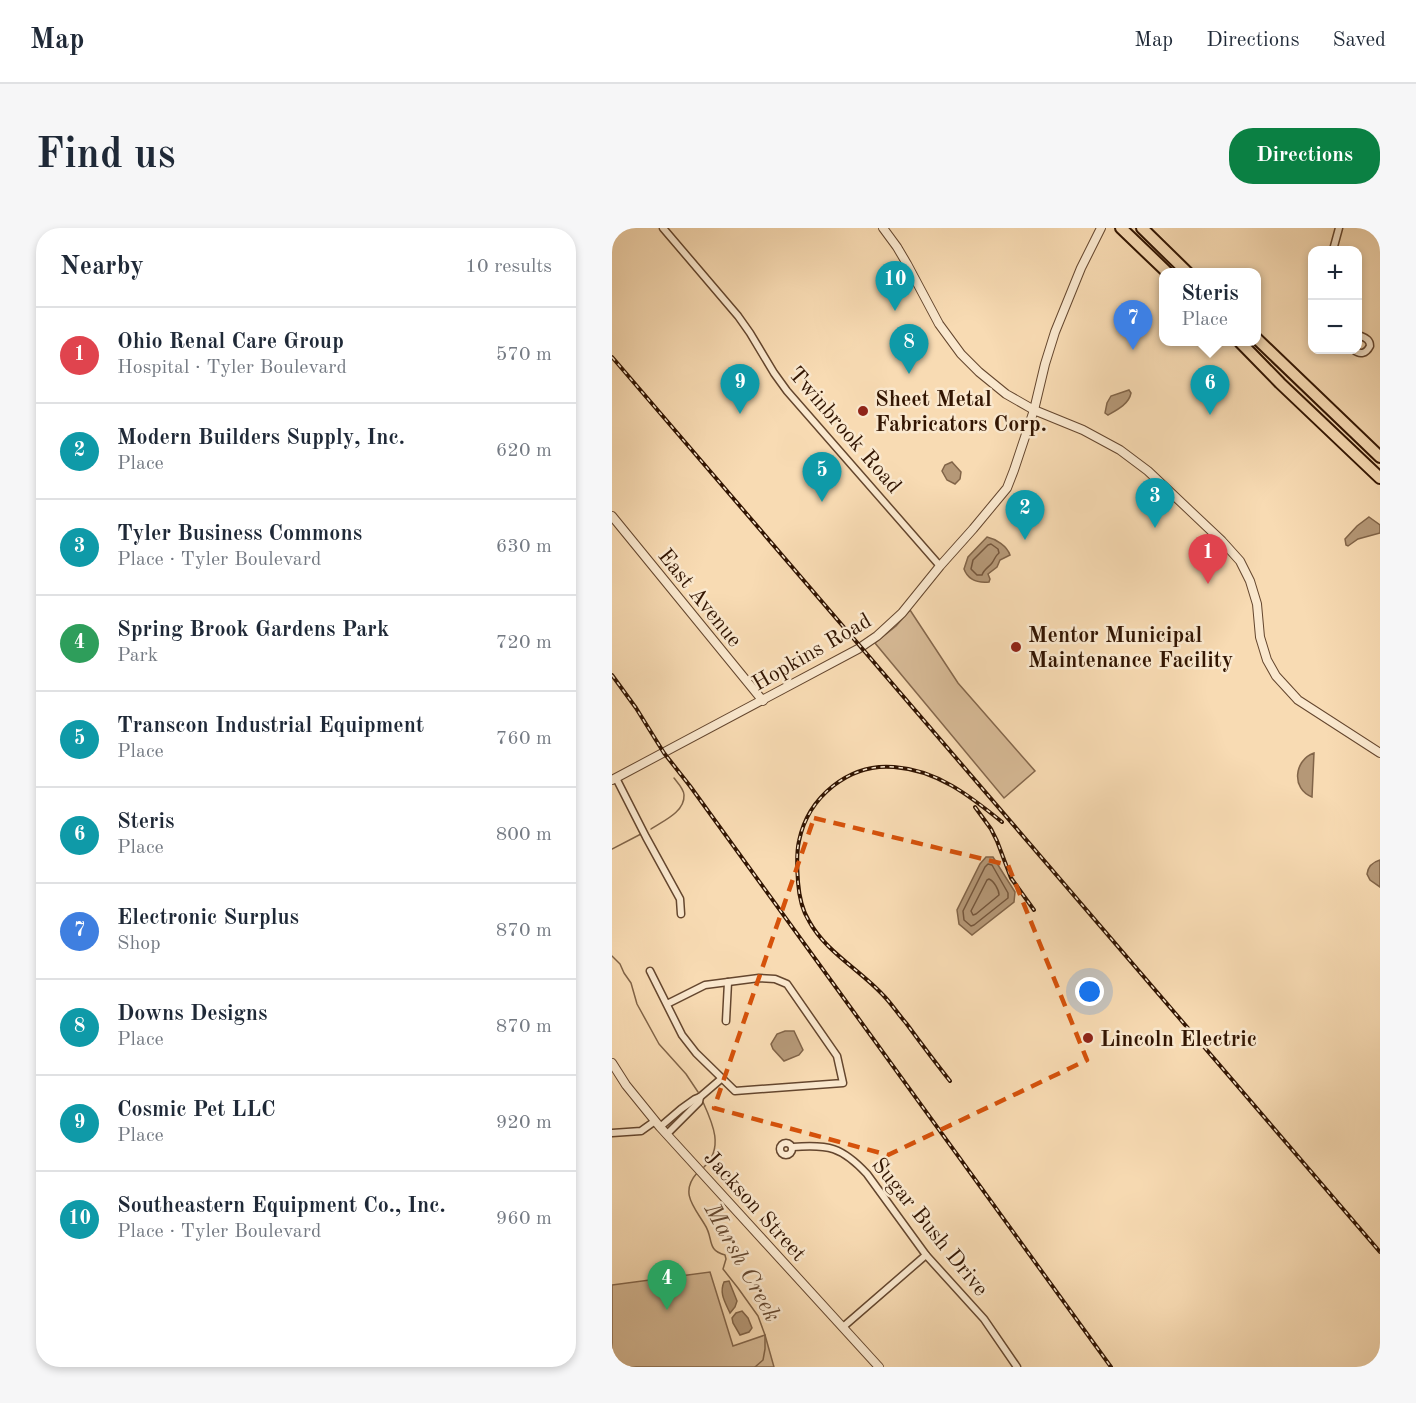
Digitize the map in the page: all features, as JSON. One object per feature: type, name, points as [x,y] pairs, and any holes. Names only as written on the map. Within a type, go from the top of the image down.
[{"type":"highway","points":[[1121,228],[1163,268]]},
{"type":"highway","points":[[1142,228],[1183,268]]},
{"type":"highway","points":[[1261,342],[1380,457]]},
{"type":"highway","points":[[1244,346],[1380,478]]},
{"type":"street","name":"Twinbrook Road","points":[[663,228],[738,316],[787,391],[940,566]]},
{"type":"street","points":[[883,228],[902,255],[939,324],[961,354],[979,372],[1006,394],[1034,410],[1083,430],[1120,450],[1148,471],[1222,541],[1240,561],[1250,581],[1257,604],[1260,638],[1267,660],[1276,676],[1298,700],[1380,753]]},
{"type":"street","name":"Hopkins Road","points":[[614,779],[858,649],[877,636],[902,612],[1006,488],[1034,410],[1055,332],[1081,267],[1101,228]]},
{"type":"street","points":[[1334,246],[1339,228]]},
{"type":"street","points":[[1362,336],[1368,340],[1370,346],[1367,352],[1362,353]]},
{"type":"street","name":"East Avenue","points":[[612,516],[763,701]]},
{"type":"street","points":[[614,779],[680,899],[681,914]]},
{"type":"street","points":[[650,971],[682,1035],[696,1053],[735,1091],[843,1083],[837,1056],[787,984],[775,979],[759,978],[705,985],[667,1004]]},
{"type":"street","points":[[726,1021],[728,982]]},
{"type":"street","name":"Jackson Street","points":[[612,1063],[658,1124],[879,1367]]},
{"type":"street","points":[[612,1133],[641,1131],[658,1124],[700,1097],[722,1079]]},
{"type":"street","points":[[667,1134],[699,1102],[700,1097]]},
{"type":"street","name":"Sugar Bush Drive","points":[[792,1147],[825,1146],[852,1159],[867,1174],[926,1255],[984,1319],[1017,1367]]},
{"type":"street","points":[[843,1327],[926,1255]]},
{"type":"highlighted area","points":[[814,818],[1008,865],[1087,1060],[888,1155],[714,1108]]},
{"type":"shaded area","points":[[910,610],[958,683],[1035,771],[1004,798],[875,643],[896,626]]},
{"type":"shaded area","points":[[710,1272],[733,1346],[765,1335],[774,1367],[612,1367],[612,1285]]},
{"type":"water","points":[[1129,390],[1130,397],[1119,409],[1108,415],[1105,413],[1111,396]]},
{"type":"water","points":[[952,462],[961,472],[960,479],[955,484],[947,480],[942,471],[945,465]]},
{"type":"water","points":[[1369,517],[1380,525],[1380,533],[1346,545],[1345,539]]},
{"type":"water","points":[[987,537],[1001,543],[1010,555],[1000,560],[997,567],[988,574],[989,582],[981,582],[971,578],[964,569],[968,557]]},
{"type":"water","points":[[1314,753],[1312,797],[1301,788],[1298,775],[1302,762]]},
{"type":"water","points":[[986,857],[993,857],[1015,892],[1014,902],[972,935],[959,924],[957,910],[980,864]]},
{"type":"water","points":[[1380,860],[1380,887],[1370,880],[1367,874],[1371,865]]},
{"type":"water","points":[[794,1031],[803,1050],[799,1055],[784,1061],[771,1044],[777,1034]]},
{"type":"water","points":[[729,1281],[737,1301],[730,1313],[722,1290],[724,1282]]},
{"type":"water","points":[[742,1311],[752,1328],[749,1332],[740,1335],[732,1318],[736,1313]]},
{"type":"waterway","name":"Marsh Creek","points":[[651,829],[681,806],[684,793],[674,778]]},
{"type":"waterway","name":"Marsh Creek","points":[[612,849],[641,834]]},
{"type":"waterway","name":"Marsh Creek","points":[[612,956],[620,964],[631,983],[637,1004],[659,1044],[686,1074],[698,1092]]},
{"type":"waterway","name":"Marsh Creek","points":[[703,1102],[715,1136],[714,1152],[704,1167]]},
{"type":"waterway","name":"Marsh Creek","points":[[697,1173],[689,1187],[690,1200],[708,1230],[713,1247],[725,1255],[723,1269],[758,1316],[765,1335],[763,1360],[755,1367]]},
{"type":"railway","points":[[612,357],[1380,1252]]},
{"type":"railway","points":[[612,675],[664,753],[1111,1367]]},
{"type":"railway","points":[[950,1081],[886,998],[824,942],[809,921],[798,887],[799,841],[811,810],[821,797],[847,777],[877,767],[910,769],[939,779],[965,794],[1002,822]]},
{"type":"railway","points":[[975,807],[991,829],[1011,878],[1034,910]]},
{"type":"place","name":"Southeastern Equipment Co., Inc.","points":[[895,311]]},
{"type":"place","name":"Electronic Surplus","points":[[1133,350]]},
{"type":"place","name":"Downs Designs","points":[[909,374]]},
{"type":"place","name":"Sheet Metal Fabricators Corp.","points":[[863,411]]},
{"type":"place","name":"Cosmic Pet LLC","points":[[740,414]]},
{"type":"place","name":"Steris","points":[[1210,415]]},
{"type":"place","name":"Transcon Industrial Equipment","points":[[822,502]]},
{"type":"place","name":"Tyler Business Commons","points":[[1155,528]]},
{"type":"place","name":"Modern Builders Supply, Inc.","points":[[1025,540]]},
{"type":"place","name":"Ohio Renal Care Group","points":[[1208,584]]},
{"type":"place","name":"Mentor Municipal Maintenance Facility","points":[[1016,647]]},
{"type":"place","name":"Lincoln Electric","points":[[1088,1038]]},
{"type":"place","name":"Spring Brook Gardens Park","points":[[667,1310]]}]
